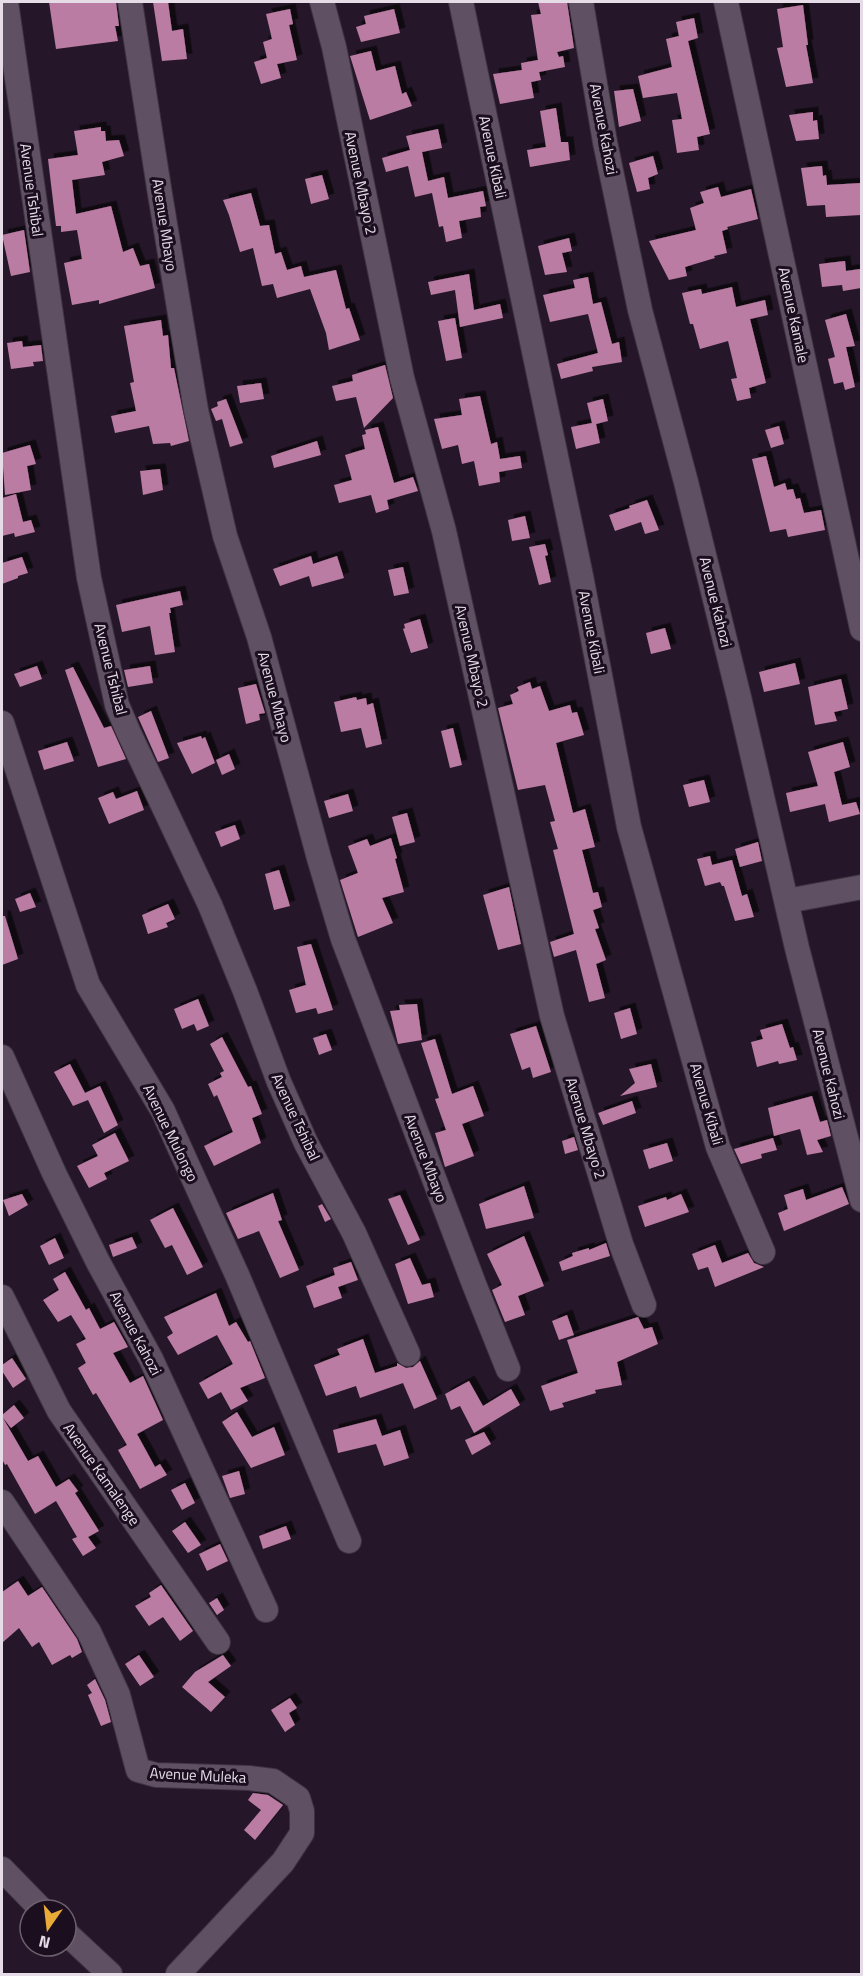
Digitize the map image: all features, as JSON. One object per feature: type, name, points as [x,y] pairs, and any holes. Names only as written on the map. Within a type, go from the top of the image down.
[{"type":"street","name":"Avenue Tshibal","points":[[6,2],[89,578],[117,705],[210,905],[292,1113],[354,1233],[408,1354]]},
{"type":"street","name":"Avenue Mbayo","points":[[130,2],[196,410],[225,536],[260,637],[316,848],[344,939],[508,1369]]},
{"type":"street","name":"Avenue Mbayo 2","points":[[322,2],[334,46],[402,378],[444,531],[552,1016],[621,1244],[644,1305]]},
{"type":"street","name":"Avenue Kibali","points":[[461,2],[581,576],[629,827],[718,1147],[763,1252]]},
{"type":"street","name":"Avenue Kahozi","points":[[581,2],[605,142],[640,310],[686,482],[861,1200]]},
{"type":"street","name":"Avenue Kamale","points":[[726,2],[861,629]]},
{"type":"street","name":"Avenue Mulongo","points":[[2,723],[88,985],[163,1110],[238,1277],[349,1541]]},
{"type":"street","points":[[787,901],[861,887]]},
{"type":"street","name":"Avenue Kahozi","points":[[2,1057],[98,1262],[151,1359],[266,1610]]},
{"type":"street","name":"Avenue Kamalenge","points":[[2,1297],[59,1411],[218,1642]]},
{"type":"street","name":"Avenue Muleka","points":[[2,1502],[90,1632],[118,1695],[138,1770],[156,1775],[273,1781],[298,1798],[302,1811],[302,1833],[283,1862],[178,1974]]},
{"type":"street","points":[[2,1869],[30,1898]]},
{"type":"street","points":[[78,1944],[110,1974]]},
{"type":"building","points":[[49,2],[116,2],[119,26],[115,26],[118,41],[56,49]]},
{"type":"building","points":[[153,2],[168,2],[172,31],[183,29],[187,59],[162,61]]},
{"type":"building","points":[[538,2],[567,2],[574,48],[557,52],[559,57],[563,56],[565,67],[539,72],[541,80],[531,82],[534,98],[500,104],[493,74],[522,70],[521,63],[538,60],[531,15],[541,14]]},
{"type":"building","points":[[803,5],[808,45],[806,45],[813,83],[786,87],[777,48],[783,47],[777,9]]},
{"type":"building","points":[[290,9],[293,24],[289,25],[297,60],[277,64],[281,78],[261,84],[254,62],[267,58],[263,42],[272,39],[266,14]]},
{"type":"building","points":[[394,9],[400,33],[361,42],[356,27],[366,24],[364,16]]},
{"type":"building","points":[[694,18],[698,38],[688,41],[710,134],[697,137],[699,150],[677,153],[672,120],[682,119],[677,93],[643,98],[638,76],[672,67],[666,39],[679,36],[676,22]]},
{"type":"building","points":[[371,51],[376,71],[395,66],[402,94],[406,92],[412,106],[370,120],[350,56]]},
{"type":"building","points":[[633,89],[641,121],[619,127],[614,91]]},
{"type":"building","points":[[556,108],[561,142],[568,142],[570,160],[530,167],[527,150],[546,147],[540,111]]},
{"type":"building","points":[[813,112],[813,121],[817,120],[819,139],[796,141],[789,115]]},
{"type":"building","points":[[101,127],[101,131],[105,131],[106,141],[119,140],[124,156],[102,162],[105,175],[72,180],[76,214],[111,206],[123,252],[133,248],[140,266],[149,264],[155,288],[99,304],[99,300],[72,305],[64,263],[82,259],[77,230],[61,232],[61,226],[56,226],[48,159],[78,155],[74,131]]},
{"type":"building","points":[[438,129],[442,148],[422,152],[428,181],[444,177],[448,198],[483,191],[486,206],[480,207],[481,217],[459,221],[462,238],[446,242],[443,226],[439,227],[432,193],[415,197],[408,166],[386,172],[382,158],[410,150],[406,136]]},
{"type":"building","points":[[653,156],[658,174],[648,178],[650,189],[637,192],[629,163]]},
{"type":"building","points":[[822,166],[827,185],[861,183],[861,215],[826,217],[825,205],[807,206],[801,168]]},
{"type":"building","points":[[322,175],[329,199],[311,204],[305,179]]},
{"type":"building","points":[[718,187],[721,197],[751,189],[758,219],[727,227],[728,229],[722,231],[727,253],[685,267],[687,276],[669,280],[649,241],[696,230],[690,208],[704,203],[700,192]]},
{"type":"building","points":[[251,193],[260,226],[269,225],[275,254],[281,252],[287,270],[301,266],[304,277],[336,270],[346,309],[349,308],[360,340],[329,350],[326,333],[310,289],[277,298],[273,284],[262,286],[253,248],[240,252],[223,200]]},
{"type":"building","points":[[24,230],[30,272],[11,276],[2,235]]},
{"type":"building","points":[[569,238],[572,251],[562,253],[567,272],[545,275],[538,246]]},
{"type":"building","points":[[845,261],[846,271],[860,269],[861,288],[843,291],[842,285],[822,287],[819,264]]},
{"type":"building","points":[[469,274],[474,310],[500,304],[503,318],[460,327],[455,290],[431,295],[428,282]]},
{"type":"building","points":[[588,277],[593,304],[601,302],[612,344],[619,342],[622,362],[592,367],[593,371],[561,379],[557,364],[598,353],[588,314],[550,322],[543,295],[575,288],[573,280]]},
{"type":"building","points":[[732,287],[736,307],[765,300],[768,315],[750,319],[766,383],[749,388],[751,398],[737,401],[731,379],[737,378],[728,341],[700,349],[693,324],[690,324],[682,293],[701,289],[702,294]]},
{"type":"building","points":[[846,314],[855,346],[846,347],[855,387],[845,390],[843,382],[834,384],[828,359],[835,357],[825,320]]},
{"type":"building","points":[[455,318],[462,358],[446,361],[438,321]]},
{"type":"building","points":[[161,320],[163,336],[168,335],[171,368],[174,368],[189,441],[171,446],[170,443],[153,444],[149,426],[115,433],[111,416],[136,411],[130,383],[134,382],[124,326]]},
{"type":"building","points":[[22,341],[23,347],[41,345],[43,361],[33,362],[34,366],[11,369],[7,343]]},
{"type":"building","points":[[385,365],[393,398],[364,428],[356,397],[336,401],[332,386],[353,381],[352,375]]},
{"type":"building","points":[[261,383],[264,399],[240,403],[237,386]]},
{"type":"building","points":[[480,396],[491,444],[497,442],[500,459],[520,456],[522,468],[499,472],[500,482],[479,486],[474,461],[462,464],[458,445],[442,449],[434,419],[462,415],[459,399]]},
{"type":"building","points":[[226,399],[243,443],[230,447],[222,419],[216,421],[211,409],[218,406],[217,402]]},
{"type":"building","points":[[603,399],[608,421],[596,424],[600,443],[576,449],[571,427],[592,423],[587,403]]},
{"type":"building","points":[[779,426],[784,444],[771,448],[765,430]]},
{"type":"building","points":[[378,427],[394,483],[413,477],[418,491],[387,500],[389,509],[376,513],[371,495],[339,503],[334,485],[352,480],[345,455],[365,449],[362,435],[366,434],[365,430]]},
{"type":"building","points":[[317,441],[321,455],[274,468],[271,456]]},
{"type":"building","points":[[30,445],[36,464],[27,466],[31,490],[5,495],[2,453]]},
{"type":"building","points":[[766,456],[774,487],[785,483],[787,490],[793,489],[796,499],[800,498],[804,513],[821,510],[825,530],[788,537],[786,529],[770,532],[752,459]]},
{"type":"building","points":[[160,469],[163,490],[143,495],[140,471]]},
{"type":"building","points":[[16,494],[23,522],[31,520],[35,532],[15,537],[14,533],[2,536],[2,498]]},
{"type":"building","points":[[647,500],[659,530],[645,534],[641,522],[615,531],[609,515]]},
{"type":"building","points":[[525,516],[530,538],[512,541],[508,520]]},
{"type":"building","points":[[545,544],[548,555],[545,556],[551,582],[539,585],[529,547]]},
{"type":"building","points":[[311,556],[313,564],[337,556],[344,578],[312,587],[309,576],[280,586],[273,569]]},
{"type":"building","points":[[22,557],[28,573],[2,584],[2,563]]},
{"type":"building","points":[[403,567],[409,593],[394,596],[388,570]]},
{"type":"building","points":[[180,591],[183,605],[170,608],[171,613],[169,613],[175,652],[155,655],[150,626],[122,632],[116,605]]},
{"type":"building","points":[[420,619],[428,648],[411,653],[403,629],[404,624]]},
{"type":"building","points":[[665,628],[671,649],[651,654],[646,633]]},
{"type":"building","points":[[795,663],[800,684],[764,692],[759,672]]},
{"type":"building","points":[[37,666],[42,679],[20,687],[14,674]]},
{"type":"building","points":[[150,666],[153,683],[128,687],[124,670]]},
{"type":"building","points":[[73,667],[104,728],[111,726],[126,759],[98,767],[65,670]]},
{"type":"building","points":[[841,679],[848,709],[834,712],[837,721],[815,725],[808,687]]},
{"type":"building","points":[[530,682],[532,689],[540,686],[549,711],[570,705],[572,713],[577,712],[584,735],[556,743],[573,813],[585,809],[595,847],[582,850],[593,893],[598,892],[602,907],[593,910],[599,928],[595,929],[606,960],[596,964],[605,998],[589,1002],[576,950],[554,957],[550,942],[574,934],[553,850],[558,849],[550,822],[555,821],[545,785],[518,790],[498,708],[513,704],[510,695],[519,691],[517,687]]},
{"type":"building","points":[[256,684],[265,713],[259,714],[260,720],[246,724],[238,688]]},
{"type":"building","points":[[356,697],[357,700],[366,698],[367,705],[373,703],[382,744],[366,748],[361,728],[341,732],[334,702]]},
{"type":"building","points":[[151,711],[169,758],[158,762],[138,717]]},
{"type":"building","points":[[453,728],[462,765],[450,768],[441,731]]},
{"type":"building","points":[[201,736],[202,739],[205,737],[215,763],[192,774],[177,743]]},
{"type":"building","points":[[67,742],[74,761],[44,770],[38,751]]},
{"type":"building","points":[[843,742],[850,767],[834,772],[842,805],[856,802],[860,814],[829,822],[825,804],[790,812],[786,793],[818,786],[808,752]]},
{"type":"building","points":[[229,754],[235,769],[222,775],[216,760]]},
{"type":"building","points":[[704,780],[710,802],[689,807],[683,785]]},
{"type":"building","points":[[137,791],[144,810],[109,824],[98,798],[113,792],[116,799]]},
{"type":"building","points":[[348,794],[353,811],[329,818],[324,801]]},
{"type":"building","points":[[407,813],[415,842],[400,846],[392,817]]},
{"type":"building","points":[[235,825],[240,839],[221,847],[215,832]]},
{"type":"building","points":[[391,838],[404,892],[382,898],[393,923],[358,937],[340,880],[358,873],[348,846],[367,839],[370,846]]},
{"type":"building","points":[[758,842],[762,861],[740,867],[735,849]]},
{"type":"building","points":[[710,856],[712,865],[732,860],[742,896],[747,894],[754,917],[735,921],[724,886],[720,882],[705,886],[697,859]]},
{"type":"building","points":[[279,870],[290,906],[274,910],[265,874]]},
{"type":"building","points":[[509,887],[521,944],[498,950],[483,895]]},
{"type":"building","points":[[30,893],[36,907],[20,912],[15,899]]},
{"type":"building","points":[[168,904],[175,919],[166,923],[168,927],[148,934],[142,915]]},
{"type":"building","points":[[2,916],[5,916],[18,959],[2,965]]},
{"type":"building","points":[[311,944],[333,1010],[318,1014],[316,1008],[296,1013],[289,990],[306,985],[297,947]]},
{"type":"building","points":[[198,999],[209,1026],[197,1031],[194,1024],[182,1029],[174,1009]]},
{"type":"building","points":[[417,1004],[422,1040],[398,1044],[390,1011],[400,1010],[399,1005]]},
{"type":"building","points":[[630,1008],[637,1034],[621,1039],[614,1013]]},
{"type":"building","points":[[782,1024],[790,1048],[793,1047],[797,1060],[779,1064],[778,1061],[757,1067],[751,1042],[763,1039],[760,1030]]},
{"type":"building","points":[[536,1026],[551,1072],[533,1078],[530,1067],[522,1070],[510,1034]]},
{"type":"building","points":[[326,1034],[332,1050],[319,1055],[313,1038]]},
{"type":"building","points":[[222,1037],[248,1087],[251,1086],[262,1114],[252,1118],[261,1143],[214,1166],[204,1146],[233,1132],[217,1095],[214,1097],[208,1084],[222,1077],[220,1073],[224,1071],[210,1044]]},
{"type":"building","points":[[435,1039],[452,1094],[473,1086],[484,1116],[462,1124],[474,1156],[445,1167],[435,1133],[446,1130],[435,1099],[439,1098],[421,1043]]},
{"type":"building","points":[[70,1064],[85,1093],[100,1086],[118,1125],[104,1133],[88,1100],[73,1106],[54,1072]]},
{"type":"building","points":[[651,1064],[657,1087],[620,1096],[635,1083],[629,1069]]},
{"type":"building","points":[[812,1096],[820,1122],[827,1120],[831,1136],[817,1140],[823,1152],[807,1155],[800,1129],[774,1136],[768,1108]]},
{"type":"building","points":[[632,1101],[636,1113],[603,1125],[598,1113]]},
{"type":"building","points":[[115,1133],[129,1161],[104,1173],[107,1179],[89,1188],[77,1166],[98,1156],[92,1145]]},
{"type":"building","points":[[574,1137],[578,1150],[565,1154],[562,1141]]},
{"type":"building","points":[[773,1138],[777,1150],[761,1154],[762,1158],[741,1164],[734,1149]]},
{"type":"building","points":[[667,1143],[673,1161],[649,1169],[643,1150]]},
{"type":"building","points":[[524,1186],[534,1218],[486,1229],[479,1204]]},
{"type":"building","points":[[842,1187],[849,1204],[784,1231],[778,1213],[788,1209],[784,1195],[803,1189],[806,1200]]},
{"type":"building","points":[[273,1193],[282,1220],[278,1221],[299,1270],[280,1278],[259,1231],[238,1239],[226,1213]]},
{"type":"building","points":[[22,1194],[28,1205],[9,1216],[3,1200]]},
{"type":"building","points":[[681,1194],[689,1212],[645,1227],[638,1206],[666,1197],[667,1200]]},
{"type":"building","points":[[400,1195],[420,1240],[408,1245],[388,1199]]},
{"type":"building","points":[[322,1204],[331,1219],[325,1222],[318,1206]]},
{"type":"building","points":[[173,1208],[203,1267],[187,1275],[172,1245],[165,1248],[150,1220]]},
{"type":"building","points":[[524,1236],[544,1286],[518,1296],[525,1315],[505,1322],[492,1290],[502,1285],[487,1254]]},
{"type":"building","points":[[132,1237],[137,1248],[113,1257],[109,1245]]},
{"type":"building","points":[[55,1238],[64,1258],[49,1265],[40,1246]]},
{"type":"building","points":[[606,1243],[610,1256],[562,1271],[559,1262],[573,1256],[572,1253],[589,1248],[589,1250]]},
{"type":"building","points":[[715,1245],[722,1263],[748,1253],[754,1263],[764,1267],[715,1287],[708,1267],[698,1270],[692,1254]]},
{"type":"building","points":[[410,1258],[422,1285],[430,1283],[434,1297],[408,1304],[395,1264]]},
{"type":"building","points":[[351,1262],[358,1280],[338,1287],[342,1298],[314,1308],[306,1286],[335,1275],[333,1268]]},
{"type":"building","points":[[65,1272],[86,1310],[89,1308],[100,1329],[114,1322],[128,1347],[113,1353],[130,1383],[143,1376],[163,1420],[137,1434],[155,1467],[160,1464],[167,1475],[140,1489],[118,1450],[127,1445],[96,1393],[93,1395],[78,1368],[86,1363],[76,1344],[86,1339],[71,1315],[58,1322],[43,1300],[59,1290],[53,1279]]},
{"type":"building","points":[[216,1293],[229,1326],[236,1322],[248,1342],[250,1341],[265,1378],[240,1388],[248,1401],[231,1410],[221,1392],[208,1399],[199,1383],[233,1364],[217,1335],[178,1355],[167,1337],[173,1333],[164,1317]]},
{"type":"building","points":[[567,1315],[574,1335],[559,1340],[552,1321]]},
{"type":"building","points":[[638,1317],[644,1329],[652,1327],[658,1344],[617,1362],[622,1385],[595,1390],[596,1393],[562,1403],[564,1407],[550,1411],[541,1386],[578,1373],[567,1340]]},
{"type":"building","points":[[363,1339],[375,1373],[397,1366],[397,1363],[406,1368],[413,1367],[420,1361],[437,1399],[414,1409],[403,1383],[360,1398],[356,1386],[326,1396],[314,1365],[340,1355],[337,1349]]},
{"type":"building","points":[[12,1358],[26,1379],[13,1388],[2,1371],[2,1365]]},
{"type":"building","points":[[469,1381],[483,1406],[511,1389],[520,1405],[474,1433],[460,1406],[451,1410],[445,1394]]},
{"type":"building","points":[[14,1405],[24,1418],[11,1428],[3,1418],[28,1461],[38,1456],[56,1487],[69,1479],[99,1531],[88,1537],[96,1548],[83,1556],[72,1539],[77,1537],[56,1501],[35,1514],[2,1459],[2,1415]]},
{"type":"building","points":[[237,1412],[252,1437],[274,1427],[285,1455],[251,1468],[222,1422]]},
{"type":"building","points":[[376,1419],[382,1436],[400,1430],[409,1458],[384,1466],[376,1444],[338,1453],[333,1430]]},
{"type":"building","points":[[484,1432],[491,1444],[472,1455],[465,1440]]},
{"type":"building","points":[[239,1471],[245,1494],[230,1498],[222,1476]]},
{"type":"building","points":[[185,1483],[195,1503],[182,1510],[171,1490]]},
{"type":"building","points":[[185,1522],[201,1545],[188,1553],[172,1531]]},
{"type":"building","points":[[286,1526],[291,1539],[263,1549],[259,1536]]},
{"type":"building","points":[[220,1544],[228,1561],[207,1571],[199,1554]]},
{"type":"building","points":[[18,1581],[28,1596],[42,1587],[77,1639],[82,1652],[72,1658],[70,1655],[52,1665],[39,1642],[32,1647],[19,1628],[2,1643],[2,1592]]},
{"type":"building","points":[[161,1585],[193,1631],[180,1641],[163,1617],[149,1626],[135,1606],[151,1597],[149,1593]]},
{"type":"building","points":[[217,1598],[224,1610],[217,1615],[209,1603]]},
{"type":"building","points":[[139,1655],[154,1677],[140,1686],[125,1664]]},
{"type":"building","points":[[223,1655],[231,1666],[208,1682],[225,1697],[211,1712],[182,1687],[195,1672]]},
{"type":"building","points":[[95,1679],[105,1700],[111,1722],[101,1726],[88,1695],[92,1693],[87,1685]]},
{"type":"building","points":[[290,1698],[297,1708],[289,1713],[295,1725],[285,1732],[271,1710]]},
{"type":"building","points":[[253,1793],[268,1795],[283,1805],[255,1840],[244,1830],[261,1810],[248,1800]]}]
